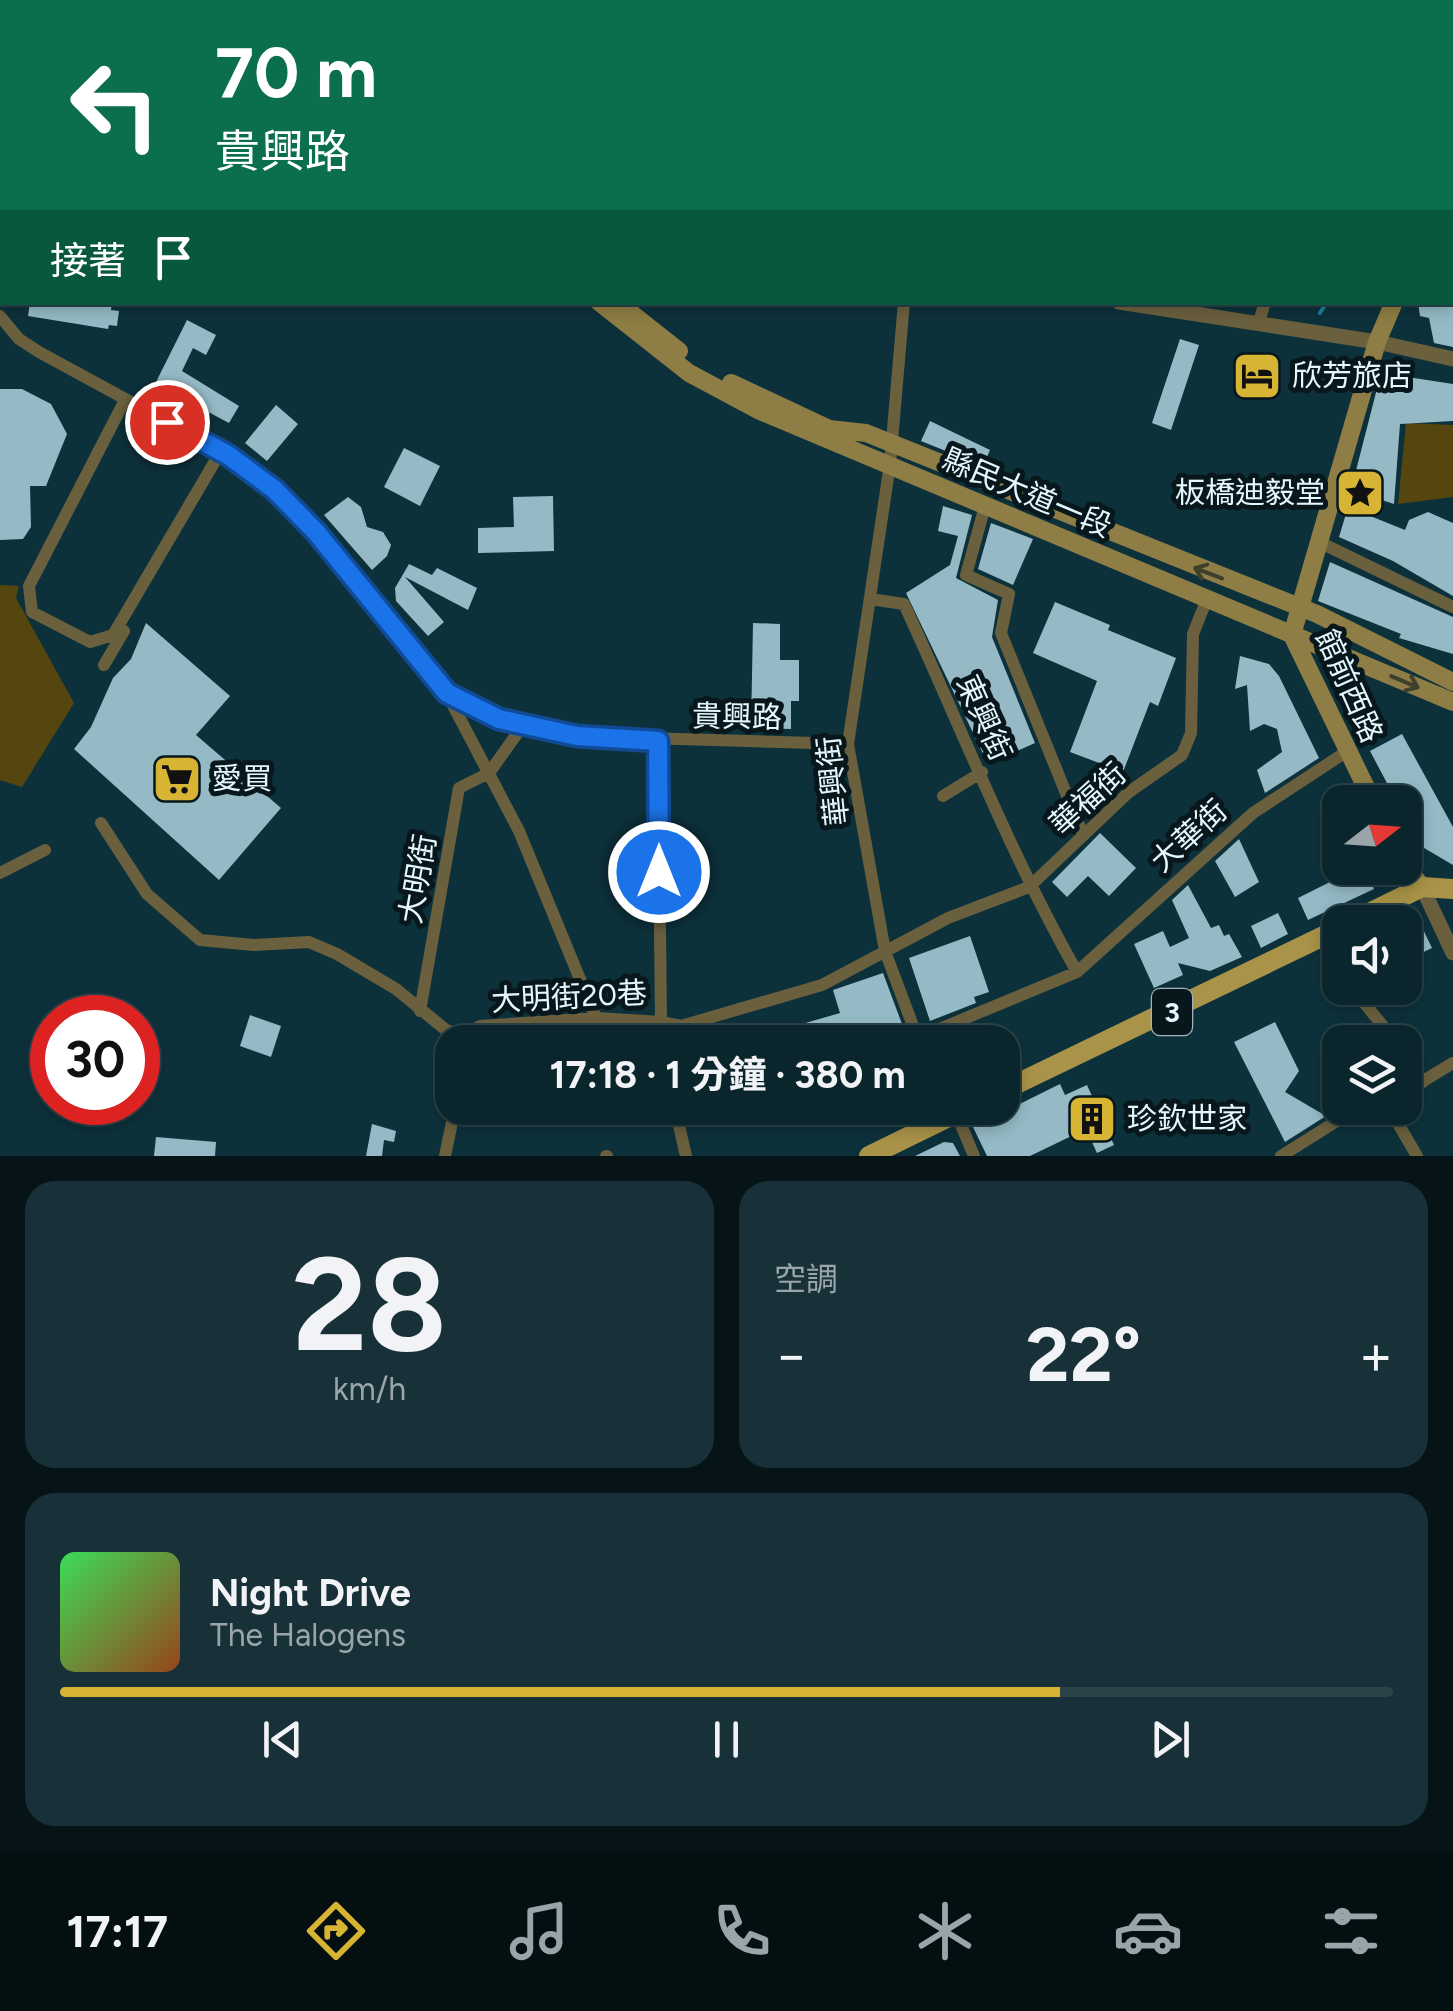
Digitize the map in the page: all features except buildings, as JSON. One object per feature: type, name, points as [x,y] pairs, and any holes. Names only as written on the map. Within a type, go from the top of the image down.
[{"type":"main road","name":"縣民大道一段","points":[[603,305],[688,373],[760,411],[890,454],[1299,608],[1358,632],[1453,682]]},
{"type":"main road","name":"縣民大道一段","points":[[620,305],[710,373],[830,428],[866,433],[890,454],[985,506],[1453,702]]},
{"type":"main road","name":"館前西路","points":[[1363,785],[1292,634],[1377,342],[1393,305]]},
{"type":"main road","points":[[1386,905],[1422,888],[1453,889]]},
{"type":"main road","name":"3","points":[[1020,1082],[1322,936]]},
{"type":"main road","points":[[869,1156],[928,1125]]},
{"type":"street","name":"華興街","points":[[904,305],[890,454],[848,744],[885,952],[910,1025]]},
{"type":"street","points":[[1140,305],[1377,342],[1453,360]]},
{"type":"street","points":[[1259,322],[1264,305]]},
{"type":"street","name":"貴興路","points":[[0,316],[4,332],[221,452],[275,490],[316,532],[447,693],[499,719],[577,736],[848,744]]},
{"type":"street","points":[[125,400],[29,586],[32,612],[90,642],[114,635],[221,452]]},
{"type":"street","name":"東興街","points":[[985,506],[966,575],[1009,594],[1001,633],[1083,835]]},
{"type":"street","points":[[104,665],[196,508]]},
{"type":"street","points":[[1320,542],[1453,607]]},
{"type":"street","name":"華福街","points":[[660,1022],[682,1026],[822,984],[948,918],[1029,887],[1129,792],[1182,755],[1191,733],[1193,634],[1207,598]]},
{"type":"street","name":"東興街","points":[[870,599],[904,604],[982,772],[1029,887]]},
{"type":"street","points":[[447,693],[543,886],[596,1018]]},
{"type":"street","points":[[489,773],[524,724]]},
{"type":"street","name":"大明街20巷","points":[[494,1025],[596,1018],[660,1022],[658,741]]},
{"type":"street","name":"大華街","points":[[955,1025],[1077,972],[1253,813],[1346,752]]},
{"type":"street","points":[[943,796],[982,772]]},
{"type":"street","name":"大明街","points":[[420,1010],[459,788],[489,773]]},
{"type":"street","points":[[101,823],[146,894],[200,940],[254,945],[309,942],[337,954],[396,990],[440,1025]]},
{"type":"street","points":[[0,873],[45,850]]},
{"type":"street","points":[[1029,887],[1077,972]]},
{"type":"street","points":[[1422,888],[1453,953]]},
{"type":"street","points":[[1366,1005],[1382,1025]]},
{"type":"street","points":[[1423,1082],[1453,1063]]},
{"type":"street","points":[[445,1156],[451,1125]]},
{"type":"street","points":[[679,1125],[686,1156]]},
{"type":"street","points":[[964,1125],[974,1156]]},
{"type":"street","points":[[1284,1155],[1330,1125]]},
{"type":"street","points":[[1399,1125],[1417,1156]]},
{"type":"shaded area","points":[[1406,423],[1453,425],[1453,497],[1398,504]]},
{"type":"shaded area","points":[[0,585],[19,586],[16,598],[74,703],[22,787],[0,780]]},
{"type":"waterway","points":[[1320,313],[1325,305]]},
{"type":"place","name":"欣芳旅店","points":[[1257,376]]},
{"type":"place","name":"板橋迪毅堂","points":[[1360,493]]},
{"type":"place","name":"愛買","points":[[177,779]]},
{"type":"place","name":"珍欽世家","points":[[1092,1119]]},
{"type":"route","points":[[167,422],[228,455],[275,490],[316,532],[447,693],[499,719],[577,736],[658,741],[659,872]]}]
